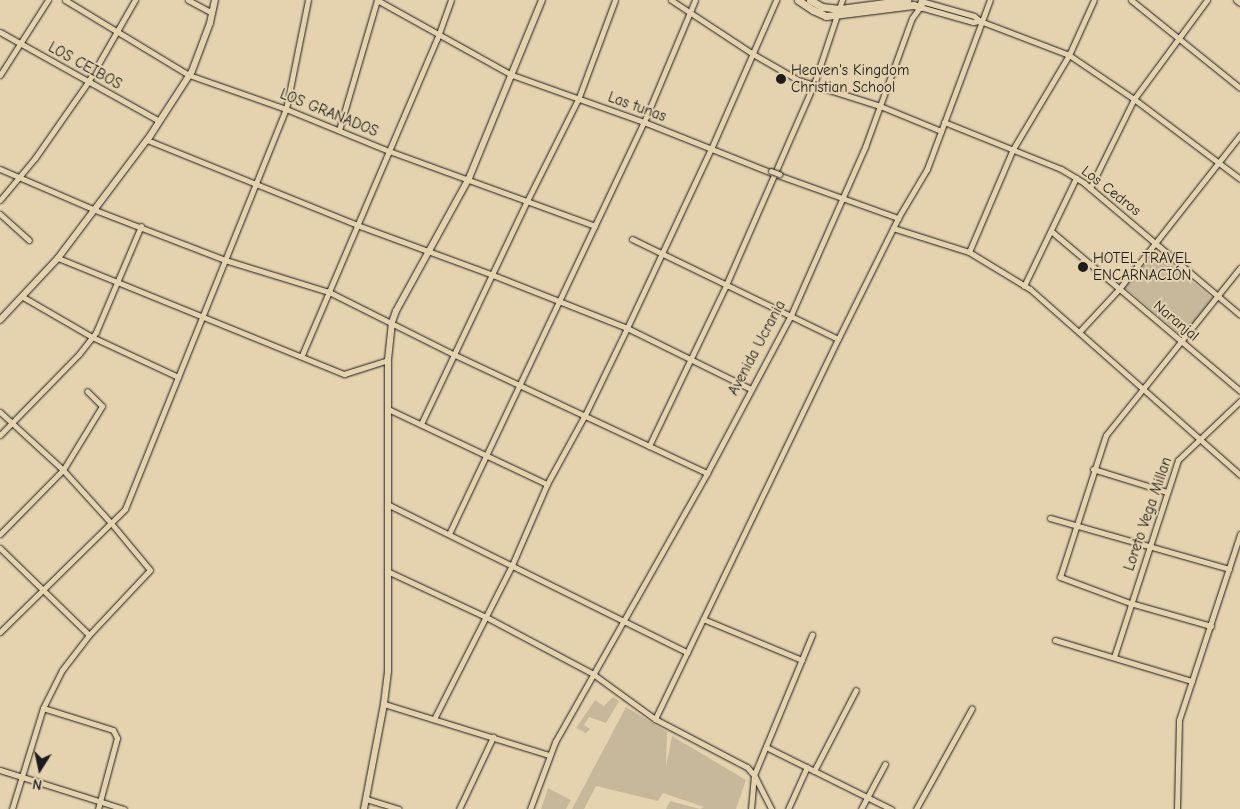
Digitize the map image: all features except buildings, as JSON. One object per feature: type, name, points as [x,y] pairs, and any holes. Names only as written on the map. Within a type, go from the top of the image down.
[{"type":"main road","points":[[798,0],[818,14],[916,2]]},
{"type":"main road","points":[[810,0],[822,7],[839,12]]},
{"type":"street","points":[[0,75],[48,0]]},
{"type":"street","name":"LOS GRANADOS","points":[[65,0],[189,75],[286,109],[389,151],[469,178],[595,226]]},
{"type":"street","points":[[0,200],[36,158],[88,82],[134,0]]},
{"type":"street","points":[[188,0],[212,13]]},
{"type":"street","points":[[2,316],[23,297],[58,258],[147,140],[189,75],[215,0]]},
{"type":"street","points":[[0,632],[125,509],[286,109],[308,0]]},
{"type":"street","points":[[339,130],[377,0]]},
{"type":"street","name":"Las tunas","points":[[377,0],[512,75],[644,122],[898,218]]},
{"type":"street","points":[[302,355],[439,34],[451,0]]},
{"type":"street","points":[[364,809],[384,704],[388,671],[388,360],[392,322],[469,178],[542,0]]},
{"type":"street","points":[[421,424],[527,200],[578,99],[615,0]]},
{"type":"street","points":[[671,0],[753,54],[798,80],[880,106],[941,131]]},
{"type":"street","points":[[449,534],[644,122],[694,0]]},
{"type":"street","points":[[434,720],[512,566],[547,484],[585,415],[628,328],[712,149],[776,0]]},
{"type":"street","points":[[649,446],[726,286],[814,84],[842,0]]},
{"type":"street","points":[[655,719],[838,339],[898,218],[926,169],[980,21],[990,0]]},
{"type":"street","points":[[969,252],[1012,151],[1069,55],[1094,0]]},
{"type":"street","points":[[1131,0],[1240,88]]},
{"type":"street","points":[[1090,188],[1134,99],[1177,38],[1207,0]]},
{"type":"street","points":[[1236,0],[1240,3]]},
{"type":"street","points":[[916,2],[974,16],[980,21],[1069,55],[1134,99],[1240,179]]},
{"type":"street","name":"Avenida Ucrania","points":[[530,809],[549,755],[707,473],[791,315],[843,197],[880,106],[916,2]]},
{"type":"street","name":"LOS CEIBOS","points":[[0,32],[159,121]]},
{"type":"street","name":"Los Cedros","points":[[944,122],[1061,170],[1076,178],[1240,315]]},
{"type":"street","points":[[1079,332],[1119,289],[1240,135]]},
{"type":"street","points":[[147,140],[357,225],[493,275],[628,328],[751,388]]},
{"type":"street","points":[[0,168],[95,210],[141,226],[225,260],[329,292],[455,355],[707,473]]},
{"type":"street","points":[[1024,286],[1076,178]]},
{"type":"street","points":[[0,214],[29,240]]},
{"type":"street","points":[[0,435],[79,354],[92,337],[141,226]]},
{"type":"street","points":[[893,228],[969,252],[1024,286],[1079,332],[1240,475]]},
{"type":"street","name":"Naranjal","points":[[1051,231],[1240,391]]},
{"type":"street","points":[[632,240],[663,253],[726,286],[791,315],[838,339]]},
{"type":"street","points":[[58,258],[202,317],[302,355],[344,374],[388,360]]},
{"type":"street","points":[[1210,626],[1130,603],[1060,576],[1093,469],[1110,428],[1240,268]]},
{"type":"street","points":[[23,297],[92,337],[178,377]]},
{"type":"street","points":[[0,534],[62,470],[102,406],[87,391]]},
{"type":"street","name":"Loreto Vega Millan","points":[[1114,658],[1130,603],[1178,460],[1199,437],[1240,401]]},
{"type":"street","points":[[388,409],[547,484]]},
{"type":"street","points":[[0,412],[62,470],[111,523],[150,570],[89,635],[62,670],[43,708],[12,809]]},
{"type":"street","points":[[1093,469],[1167,492]]},
{"type":"street","points":[[387,504],[687,652]]},
{"type":"street","points":[[1050,518],[1229,569]]},
{"type":"street","points":[[1177,809],[1179,720],[1240,534]]},
{"type":"street","points":[[0,548],[89,635]]},
{"type":"street","points":[[387,571],[486,617],[593,674],[655,719],[747,767],[754,775],[772,809]]},
{"type":"street","points":[[702,619],[802,660]]},
{"type":"street","points":[[751,809],[754,775],[812,635]]},
{"type":"street","points":[[1055,640],[1192,681]]},
{"type":"street","points":[[814,771],[856,690]]},
{"type":"street","points":[[384,704],[549,755]]},
{"type":"street","points":[[43,708],[113,730],[116,738],[98,809]]},
{"type":"street","points":[[916,809],[972,708]]},
{"type":"street","points":[[459,809],[493,737]]},
{"type":"street","points":[[766,747],[891,809]]},
{"type":"street","points":[[861,809],[885,764]]},
{"type":"street","points":[[788,809],[807,767]]},
{"type":"street","points":[[0,770],[124,809]]},
{"type":"street","points":[[366,799],[399,809]]},
{"type":"shaded area","points":[[1155,250],[1215,300],[1184,337],[1124,287]]},
{"type":"shaded area","points":[[613,697],[619,701],[606,723],[589,717],[584,725],[590,729],[586,733],[576,728],[595,700],[604,706]]},
{"type":"shaded area","points":[[626,707],[667,732],[666,767],[672,736],[746,780],[736,809],[700,809],[704,807],[663,793],[658,801],[596,786],[584,809],[572,809]]},
{"type":"shaded area","points":[[548,788],[571,800],[566,809],[541,809]]},
{"type":"shaded area","points":[[670,801],[700,809],[666,809]]},
{"type":"place","name":"Heaven's Kingdom Christian School","points":[[781,79]]},
{"type":"place","name":"HOTEL TRAVEL ENCARNACIÓN","points":[[1083,267]]}]
